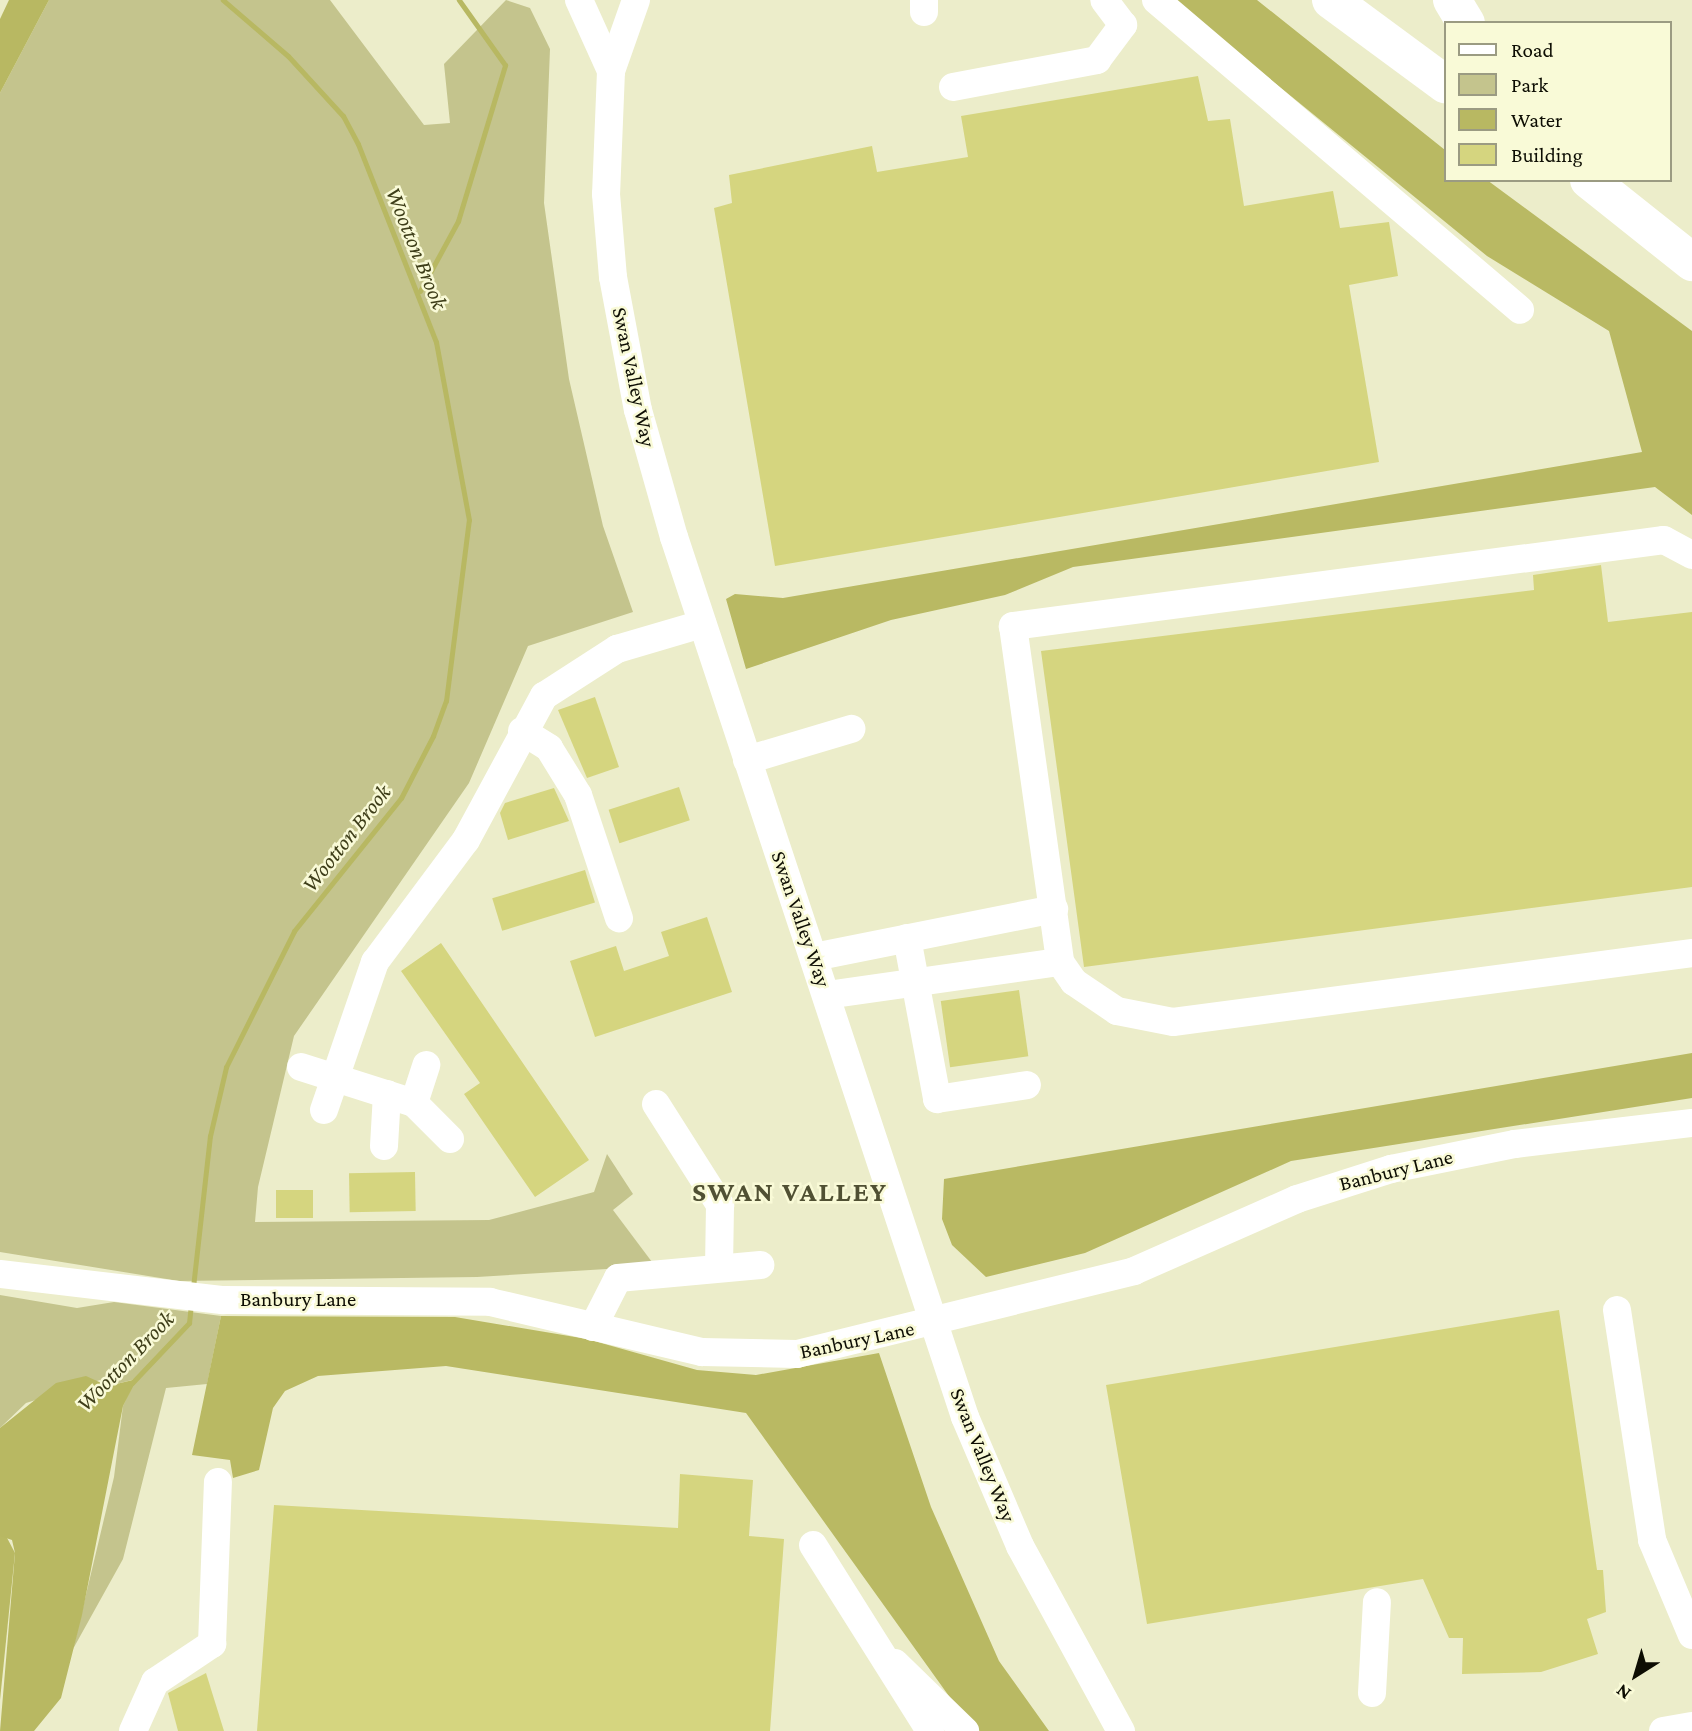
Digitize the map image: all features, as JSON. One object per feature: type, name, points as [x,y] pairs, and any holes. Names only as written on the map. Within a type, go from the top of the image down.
[{"type":"highway","points":[[1331,0],[1444,83]]},
{"type":"highway","points":[[1452,0],[1465,21]]},
{"type":"highway","points":[[1590,182],[1692,262]]},
{"type":"street","name":"Swan Valley Way","points":[[579,0],[611,71]]},
{"type":"street","name":"Swan Valley Way","points":[[636,0],[611,71],[606,194],[613,277],[638,410],[702,624],[965,1417],[1020,1546],[1121,1731]]},
{"type":"street","points":[[953,87],[1097,60],[1116,42],[1123,25],[1104,0]]},
{"type":"street","points":[[1156,0],[1520,310]]},
{"type":"street","points":[[1692,555],[1664,540],[1013,626],[1060,961],[1074,982],[1117,1011],[1173,1022],[1692,953]]},
{"type":"street","points":[[324,1110],[340,1079],[375,962],[460,849],[499,770],[522,731],[564,678],[617,649],[702,624]]},
{"type":"street","points":[[747,760],[851,729]]},
{"type":"street","points":[[522,731],[549,748],[578,795],[619,918]]},
{"type":"street","points":[[814,957],[1054,909]]},
{"type":"street","points":[[907,938],[937,1099],[1027,1085]]},
{"type":"street","points":[[827,995],[1060,961]]},
{"type":"street","points":[[384,1146],[400,1098],[426,1065]]},
{"type":"street","points":[[302,1067],[400,1098],[450,1139]]},
{"type":"street","points":[[656,1104],[720,1205],[719,1268]]},
{"type":"street","name":"Banbury Lane","points":[[0,1274],[223,1300],[455,1299],[702,1352],[753,1356],[842,1346],[1133,1271],[1297,1199],[1391,1169],[1515,1144],[1692,1123]]},
{"type":"street","points":[[593,1327],[618,1278],[760,1265]]},
{"type":"street","points":[[1617,1310],[1652,1540],[1692,1635]]},
{"type":"street","points":[[133,1731],[155,1682],[212,1644],[218,1482]]},
{"type":"street","points":[[813,1545],[930,1731]]},
{"type":"street","points":[[1372,1693],[1377,1602]]},
{"type":"street","points":[[884,1655],[928,1688],[965,1731]]},
{"type":"street","points":[[1663,1731],[1692,1726]]},
{"type":"green space","points":[[49,0],[330,0],[424,125],[450,123],[444,64],[506,0],[530,8],[550,49],[544,203],[569,379],[603,526],[633,612],[528,646],[469,783],[294,1036],[258,1187],[255,1222],[489,1220],[594,1192],[607,1154],[633,1194],[613,1210],[655,1266],[477,1277],[179,1281],[0,1252],[0,93]]},
{"type":"green space","points":[[0,1295],[77,1308],[114,1302],[221,1316],[207,1384],[166,1388],[123,1559],[73,1649],[114,1477],[123,1406],[136,1379],[108,1386],[100,1380],[26,1403],[0,1428]]},
{"type":"shaded area","points":[[1173,0],[1257,0],[1444,149],[1444,182],[1490,182],[1692,331],[1692,515],[1655,487],[1073,567],[1005,595],[891,620],[746,669],[726,599],[735,594],[783,598],[1642,452],[1609,331],[1487,256]]},
{"type":"shaded area","points":[[1692,1053],[1692,1098],[1291,1161],[1085,1253],[986,1277],[952,1245],[942,1219],[944,1179]]},
{"type":"shaded area","points":[[221,1316],[455,1317],[587,1339],[697,1370],[756,1375],[879,1353],[931,1507],[999,1661],[1049,1731],[974,1731],[746,1413],[446,1366],[318,1376],[285,1391],[273,1408],[259,1470],[233,1478],[230,1460],[192,1455]]},
{"type":"shaded area","points":[[5,1534],[15,1553],[0,1700],[0,1536]]},
{"type":"water","points":[[9,0],[49,0],[0,93],[0,19]]},
{"type":"water","points":[[86,1376],[108,1386],[137,1379],[123,1406],[82,1615],[61,1698],[34,1731],[0,1731],[15,1553],[12,1540],[0,1536],[0,1428],[56,1383]]},
{"type":"building","points":[[1198,76],[1208,121],[1230,119],[1244,206],[1333,191],[1340,228],[1389,222],[1398,276],[1349,285],[1379,462],[775,566],[714,208],[732,203],[729,175],[872,146],[877,172],[968,157],[961,116]]},
{"type":"building","points":[[1601,565],[1608,622],[1692,612],[1692,887],[1084,967],[1041,651],[1534,590],[1533,575]]},
{"type":"building","points":[[595,697],[619,767],[587,778],[558,710]]},
{"type":"building","points":[[679,787],[690,820],[619,843],[609,810]]},
{"type":"building","points":[[554,788],[569,821],[508,840],[500,813],[505,803]]},
{"type":"building","points":[[585,870],[595,903],[502,931],[492,898]]},
{"type":"building","points":[[707,917],[732,992],[595,1037],[570,961],[616,946],[624,971],[669,956],[661,932]]},
{"type":"building","points":[[441,943],[589,1160],[535,1197],[464,1094],[480,1083],[401,971]]},
{"type":"building","points":[[1019,990],[1028,1056],[950,1067],[941,1001]]},
{"type":"building","points":[[415,1172],[416,1211],[350,1212],[349,1173]]},
{"type":"building","points":[[276,1190],[313,1190],[313,1218],[276,1218]]},
{"type":"building","points":[[1559,1310],[1597,1570],[1603,1570],[1606,1612],[1587,1619],[1598,1654],[1541,1672],[1462,1674],[1463,1638],[1449,1638],[1423,1579],[1147,1624],[1106,1385]]},
{"type":"building","points":[[680,1474],[753,1480],[749,1536],[784,1539],[770,1731],[257,1731],[274,1505],[678,1528]]},
{"type":"building","points":[[206,1673],[224,1731],[178,1731],[168,1693]]},
{"type":"waterway","name":"Wootton Brook","points":[[193,1287],[210,1136],[226,1067],[294,931],[401,798],[433,736],[446,701],[469,520],[436,342],[358,144],[343,116],[288,56],[223,0]]},
{"type":"waterway","points":[[420,291],[458,221],[505,65],[459,0]]},
{"type":"waterway","name":"Wootton Brook","points":[[132,1383],[189,1323],[191,1303]]},
{"type":"district","name":"SWAN VALLEY","points":[[790,1192]]}]
